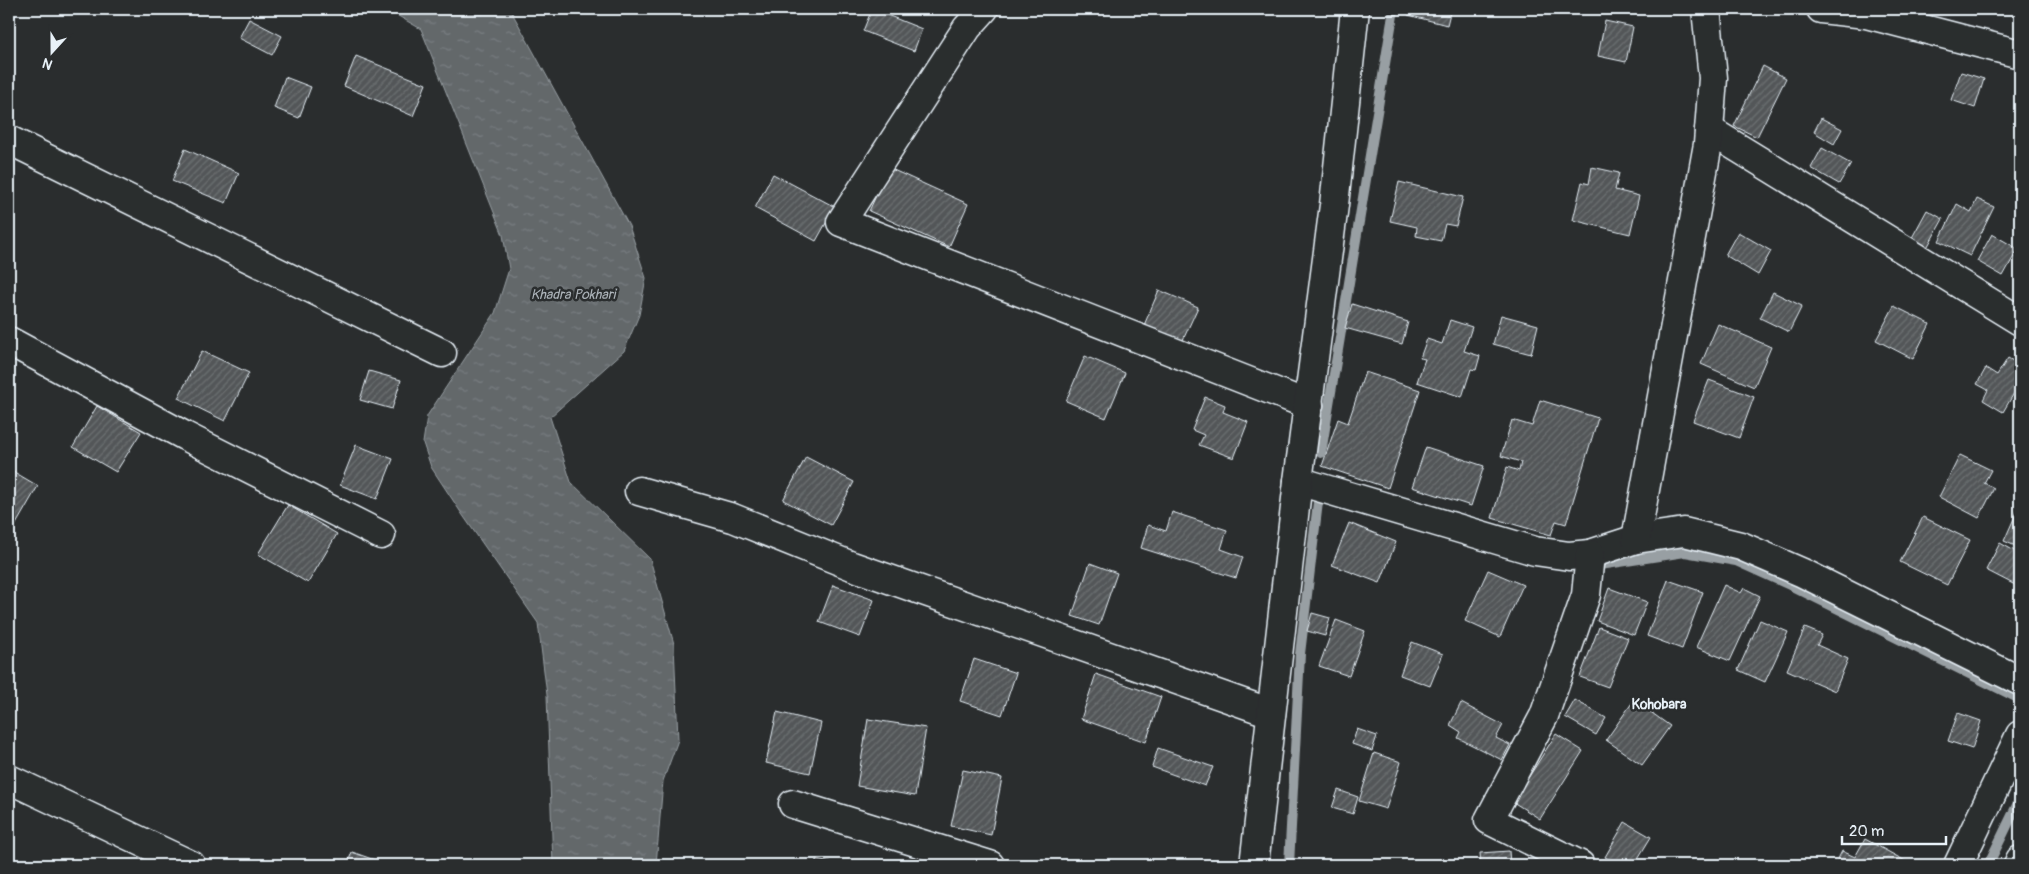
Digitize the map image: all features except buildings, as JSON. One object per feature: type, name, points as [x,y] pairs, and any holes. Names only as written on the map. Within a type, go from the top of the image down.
[{"type":"street","points":[[984,9],[967,28],[841,222],[1309,405]]},
{"type":"street","points":[[1254,865],[1298,482],[1334,205],[1355,9]]},
{"type":"street","points":[[1636,539],[1708,144],[1713,78],[1706,9]]},
{"type":"street","points":[[1820,9],[1866,14],[2020,54]]},
{"type":"street","points":[[1709,130],[2020,321]]},
{"type":"street","points":[[9,140],[442,353]]},
{"type":"street","points":[[9,341],[185,436],[381,535]]},
{"type":"street","points":[[1298,482],[1535,550],[1569,556],[1590,554],[1636,539],[1684,532],[1741,546],[1803,573],[2020,681]]},
{"type":"street","points":[[639,491],[733,518],[852,566],[1271,713]]},
{"type":"street","points":[[1580,865],[1489,820],[1544,716],[1586,596],[1590,554]]},
{"type":"street","points":[[1958,865],[2020,735]]},
{"type":"street","points":[[9,780],[191,865]]},
{"type":"street","points":[[793,804],[990,865]]},
{"type":"street","points":[[2018,865],[2020,860]]},
{"type":"water","name":"Khadra Pokhari","points":[[386,9],[510,9],[629,226],[646,278],[639,315],[624,351],[550,417],[571,482],[650,559],[674,644],[678,740],[663,781],[656,865],[553,865],[547,695],[538,623],[431,467],[423,443],[427,416],[495,313],[509,269],[503,235],[421,29]]},
{"type":"waterway","points":[[1321,453],[1394,9]]},
{"type":"waterway","points":[[1289,865],[1300,654],[1318,502]]},
{"type":"waterway","points":[[1600,565],[1685,552],[1736,561],[1794,587],[2020,699]]},
{"type":"waterway","points":[[1988,865],[2020,799]]},
{"type":"district","name":"Kohobara","points":[[1659,704]]}]
